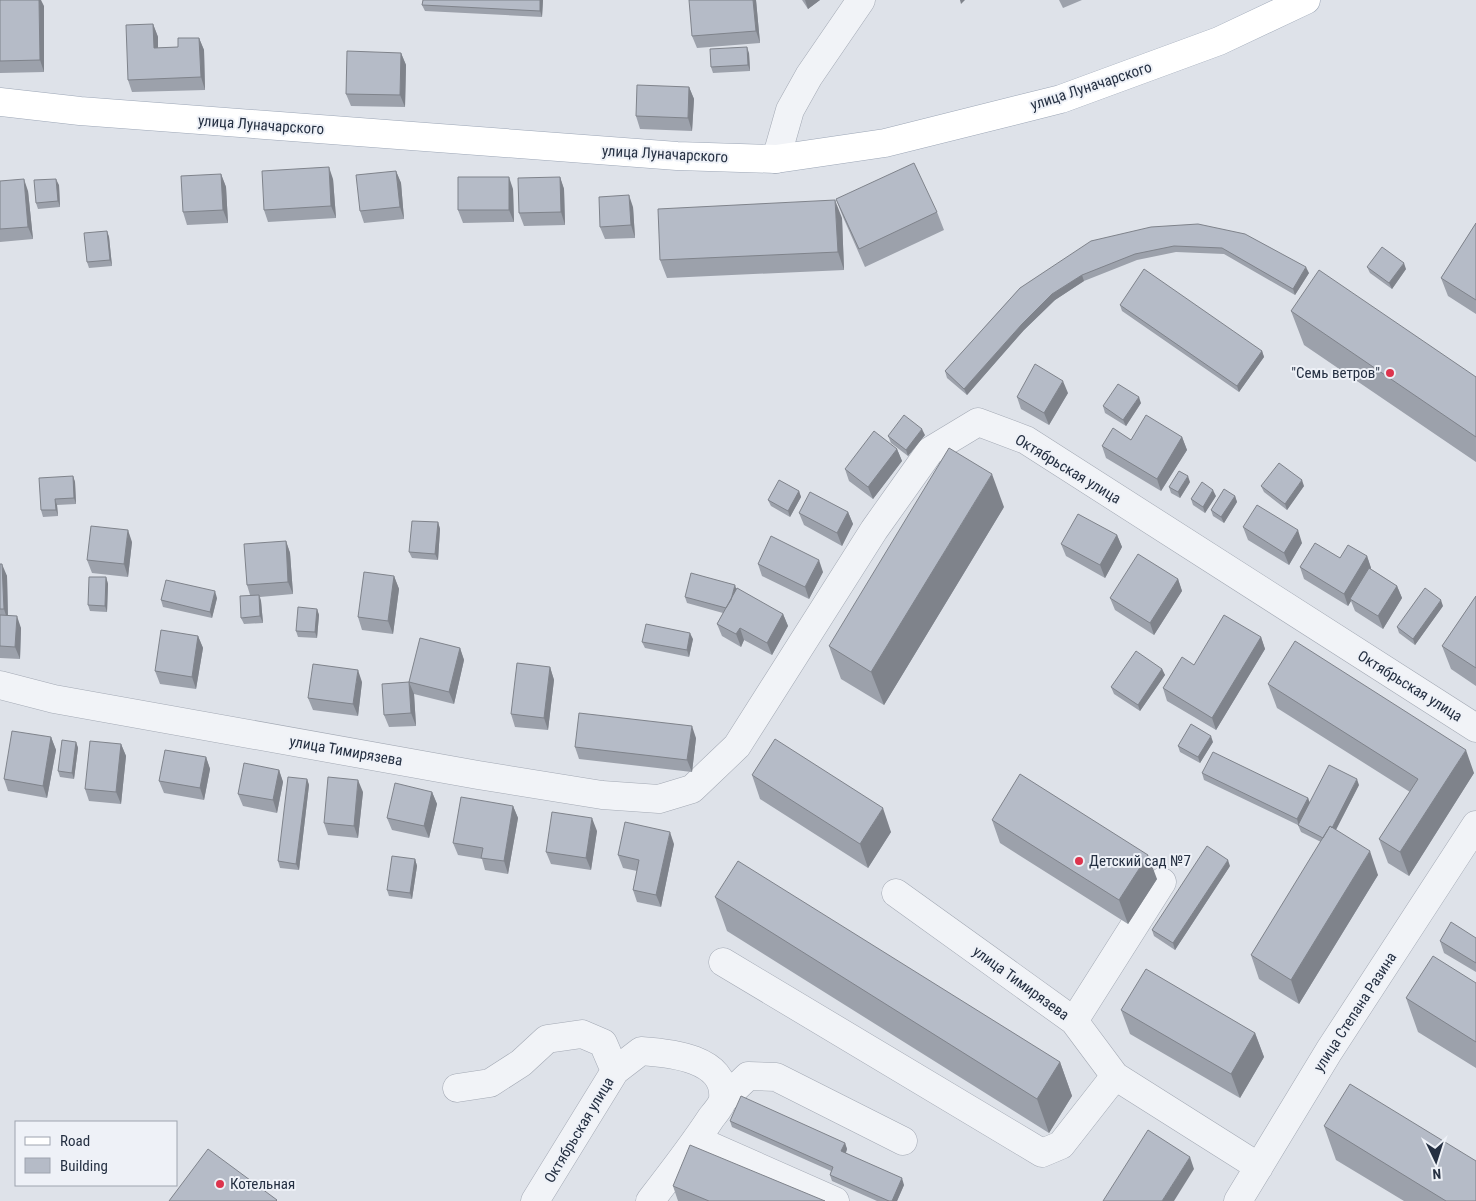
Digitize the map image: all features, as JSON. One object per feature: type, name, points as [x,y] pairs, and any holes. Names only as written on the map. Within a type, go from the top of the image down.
[{"type":"main road","name":"улица Луначарского","points":[[0,102],[80,111],[677,156],[776,159],[885,142],[1061,98],[1219,41],[1306,0]]},
{"type":"street","points":[[776,159],[790,110],[809,76],[861,0]]},
{"type":"street","name":"Октябрьская улица","points":[[692,789],[737,746],[874,530],[930,451],[978,422],[1026,440],[1476,728]]},
{"type":"street","name":"улица Тимирязева","points":[[0,685],[54,699],[478,775],[602,795],[659,799],[692,789]]},
{"type":"street","name":"улица Степана Разина","points":[[1238,1201],[1329,1051],[1476,825]]},
{"type":"street","points":[[1074,1021],[1162,882]]},
{"type":"street","name":"улица Тимирязева","points":[[896,893],[1074,1021],[1116,1076],[1259,1167]]},
{"type":"street","points":[[723,962],[1042,1153],[1061,1146],[1116,1076]]},
{"type":"street","name":"Октябрьская улица","points":[[457,1088],[490,1083],[521,1063],[548,1039],[582,1034],[603,1043],[615,1071],[535,1201]]},
{"type":"street","points":[[615,1071],[641,1051],[670,1053],[705,1064],[721,1081],[723,1100]]},
{"type":"street","points":[[650,1201],[697,1140],[723,1100],[748,1076],[776,1078],[903,1141]]},
{"type":"street","points":[[697,1140],[835,1201]]},
{"type":"building","points":[[0,0],[39,0],[40,60],[0,61]]},
{"type":"building","points":[[423,0],[540,0],[540,11],[422,5]]},
{"type":"building","points":[[689,0],[753,0],[756,31],[692,36]]},
{"type":"building","points":[[153,24],[154,48],[178,47],[178,38],[199,38],[201,77],[128,80],[126,25]]},
{"type":"building","points":[[747,47],[748,65],[711,67],[710,49]]},
{"type":"building","points":[[347,51],[401,53],[400,95],[346,94]]},
{"type":"building","points":[[637,85],[689,87],[688,118],[636,116]]},
{"type":"building","points":[[914,163],[937,212],[859,249],[836,199]]},
{"type":"building","points":[[329,167],[331,206],[264,210],[262,171]]},
{"type":"building","points":[[396,171],[400,207],[360,211],[356,175]]},
{"type":"building","points":[[221,174],[223,210],[183,212],[181,176]]},
{"type":"building","points":[[458,177],[509,177],[509,210],[458,210]]},
{"type":"building","points":[[560,177],[561,212],[519,213],[518,178]]},
{"type":"building","points":[[24,179],[28,227],[0,229],[0,181]]},
{"type":"building","points":[[56,179],[58,201],[36,203],[34,180]]},
{"type":"building","points":[[629,195],[631,225],[600,227],[599,197]]},
{"type":"building","points":[[835,200],[838,252],[660,260],[658,209]]},
{"type":"building","points":[[1476,223],[1476,300],[1441,278]]},
{"type":"building","points":[[1198,224],[1245,234],[1306,267],[1293,289],[1222,248],[1174,246],[1135,254],[1082,275],[1052,294],[1022,324],[964,389],[945,371],[1020,288],[1091,241],[1151,227]]},
{"type":"building","points":[[107,231],[110,260],[87,262],[84,233]]},
{"type":"building","points":[[1382,247],[1404,263],[1389,283],[1367,267]]},
{"type":"building","points":[[1144,269],[1262,351],[1237,386],[1120,305]]},
{"type":"building","points":[[1319,270],[1476,377],[1476,437],[1291,311]]},
{"type":"building","points":[[1035,364],[1063,381],[1044,413],[1017,397]]},
{"type":"building","points":[[1118,384],[1139,397],[1123,420],[1103,406]]},
{"type":"building","points":[[904,415],[922,429],[906,450],[888,436]]},
{"type":"building","points":[[1146,415],[1182,437],[1157,479],[1102,446],[1113,428],[1131,440]]},
{"type":"building","points":[[874,431],[897,449],[868,487],[845,469]]},
{"type":"building","points":[[949,448],[992,474],[871,672],[829,646]]},
{"type":"building","points":[[1279,463],[1302,480],[1285,504],[1261,486]]},
{"type":"building","points":[[1179,471],[1188,476],[1178,492],[1169,487]]},
{"type":"building","points":[[73,476],[74,498],[55,499],[56,510],[41,510],[39,478]]},
{"type":"building","points":[[779,480],[799,491],[788,511],[768,500]]},
{"type":"building","points":[[1202,482],[1213,490],[1203,507],[1191,499]]},
{"type":"building","points":[[1224,489],[1235,496],[1221,517],[1211,510]]},
{"type":"building","points":[[810,492],[848,512],[837,533],[799,513]]},
{"type":"building","points":[[1257,505],[1298,530],[1284,553],[1243,527]]},
{"type":"building","points":[[1078,514],[1117,535],[1100,565],[1061,544]]},
{"type":"building","points":[[412,521],[438,522],[435,554],[409,552]]},
{"type":"building","points":[[91,526],[128,530],[124,564],[87,560]]},
{"type":"building","points":[[771,536],[819,560],[805,587],[758,564]]},
{"type":"building","points":[[286,541],[288,582],[247,585],[244,544]]},
{"type":"building","points":[[1315,543],[1340,558],[1348,545],[1367,556],[1344,594],[1300,567]]},
{"type":"building","points":[[1138,554],[1178,579],[1150,623],[1110,598]]},
{"type":"building","points":[[0,564],[2,564],[4,609],[0,609]]},
{"type":"building","points":[[1369,568],[1397,586],[1378,616],[1350,599]]},
{"type":"building","points":[[364,572],[394,576],[388,621],[358,617]]},
{"type":"building","points":[[691,573],[735,585],[731,600],[726,608],[685,597]]},
{"type":"building","points":[[89,577],[106,577],[105,606],[88,605]]},
{"type":"building","points":[[166,580],[215,591],[210,612],[161,600]]},
{"type":"building","points":[[737,588],[783,614],[767,643],[740,628],[736,634],[717,624]]},
{"type":"building","points":[[1425,588],[1441,600],[1413,639],[1397,627]]},
{"type":"building","points":[[259,595],[260,616],[241,618],[240,596]]},
{"type":"building","points":[[1476,596],[1476,668],[1442,646]]},
{"type":"building","points":[[298,607],[317,609],[315,632],[296,631]]},
{"type":"building","points":[[0,615],[17,616],[15,647],[0,646]]},
{"type":"building","points":[[1224,615],[1261,637],[1212,718],[1163,688],[1182,657],[1194,665]]},
{"type":"building","points":[[646,624],[690,633],[687,650],[642,642]]},
{"type":"building","points":[[161,630],[198,636],[192,677],[155,671]]},
{"type":"building","points":[[420,638],[460,648],[449,692],[409,682]]},
{"type":"building","points":[[1295,641],[1466,750],[1400,852],[1379,839],[1418,779],[1268,684]]},
{"type":"building","points":[[1136,651],[1162,669],[1138,705],[1111,687]]},
{"type":"building","points":[[517,663],[550,667],[544,718],[511,714]]},
{"type":"building","points":[[313,664],[358,670],[353,704],[308,698]]},
{"type":"building","points":[[409,682],[411,713],[384,715],[382,684]]},
{"type":"building","points":[[579,713],[692,726],[687,760],[575,747]]},
{"type":"building","points":[[1191,724],[1211,736],[1198,757],[1178,746]]},
{"type":"building","points":[[12,731],[51,737],[43,786],[4,779]]},
{"type":"building","points":[[775,739],[883,808],[860,844],[752,775]]},
{"type":"building","points":[[62,740],[76,742],[72,773],[58,771]]},
{"type":"building","points":[[90,741],[121,744],[116,792],[85,789]]},
{"type":"building","points":[[165,750],[206,757],[200,788],[159,781]]},
{"type":"building","points":[[1213,752],[1308,798],[1297,819],[1202,773]]},
{"type":"building","points":[[244,763],[279,770],[273,800],[238,794]]},
{"type":"building","points":[[1329,765],[1357,779],[1332,828],[1330,826],[1323,838],[1298,825]]},
{"type":"building","name":"Детский сад №7","points":[[1020,774],[1148,855],[1119,900],[992,820]]},
{"type":"building","points":[[288,777],[307,779],[296,864],[278,861]]},
{"type":"building","points":[[328,777],[358,780],[354,826],[324,823]]},
{"type":"building","points":[[395,783],[432,792],[424,826],[387,818]]},
{"type":"building","points":[[461,797],[513,806],[504,861],[481,858],[483,848],[453,843]]},
{"type":"building","points":[[552,812],[592,818],[586,858],[546,852]]},
{"type":"building","points":[[625,822],[670,832],[656,895],[633,890],[639,860],[618,855]]},
{"type":"building","points":[[1330,826],[1370,851],[1291,980],[1251,955]]},
{"type":"building","points":[[1207,846],[1228,860],[1173,943],[1152,930]]},
{"type":"building","points":[[392,856],[415,859],[410,893],[387,890]]},
{"type":"building","points":[[738,861],[1060,1062],[1037,1099],[715,897]]},
{"type":"building","points":[[1451,922],[1476,938],[1476,963],[1440,941]]},
{"type":"building","points":[[1433,956],[1476,983],[1476,1042],[1406,998]]},
{"type":"building","points":[[1146,969],[1255,1033],[1231,1074],[1121,1010]]},
{"type":"building","points":[[1350,1084],[1476,1161],[1476,1201],[1446,1201],[1324,1126]]},
{"type":"building","points":[[741,1096],[845,1143],[841,1151],[902,1178],[892,1201],[830,1175],[833,1167],[730,1121]]},
{"type":"building","points":[[1148,1130],[1190,1157],[1162,1201],[1103,1201]]},
{"type":"building","points":[[690,1145],[825,1201],[709,1201],[673,1186]]},
{"type":"building","points":[[208,1149],[277,1200],[169,1201]]},
{"type":"place","name":"\"Семь ветров\"","points":[[1390,373]]},
{"type":"place","name":"Детский сад №7","points":[[1079,861]]},
{"type":"place","name":"Котельная","points":[[220,1184]]}]
